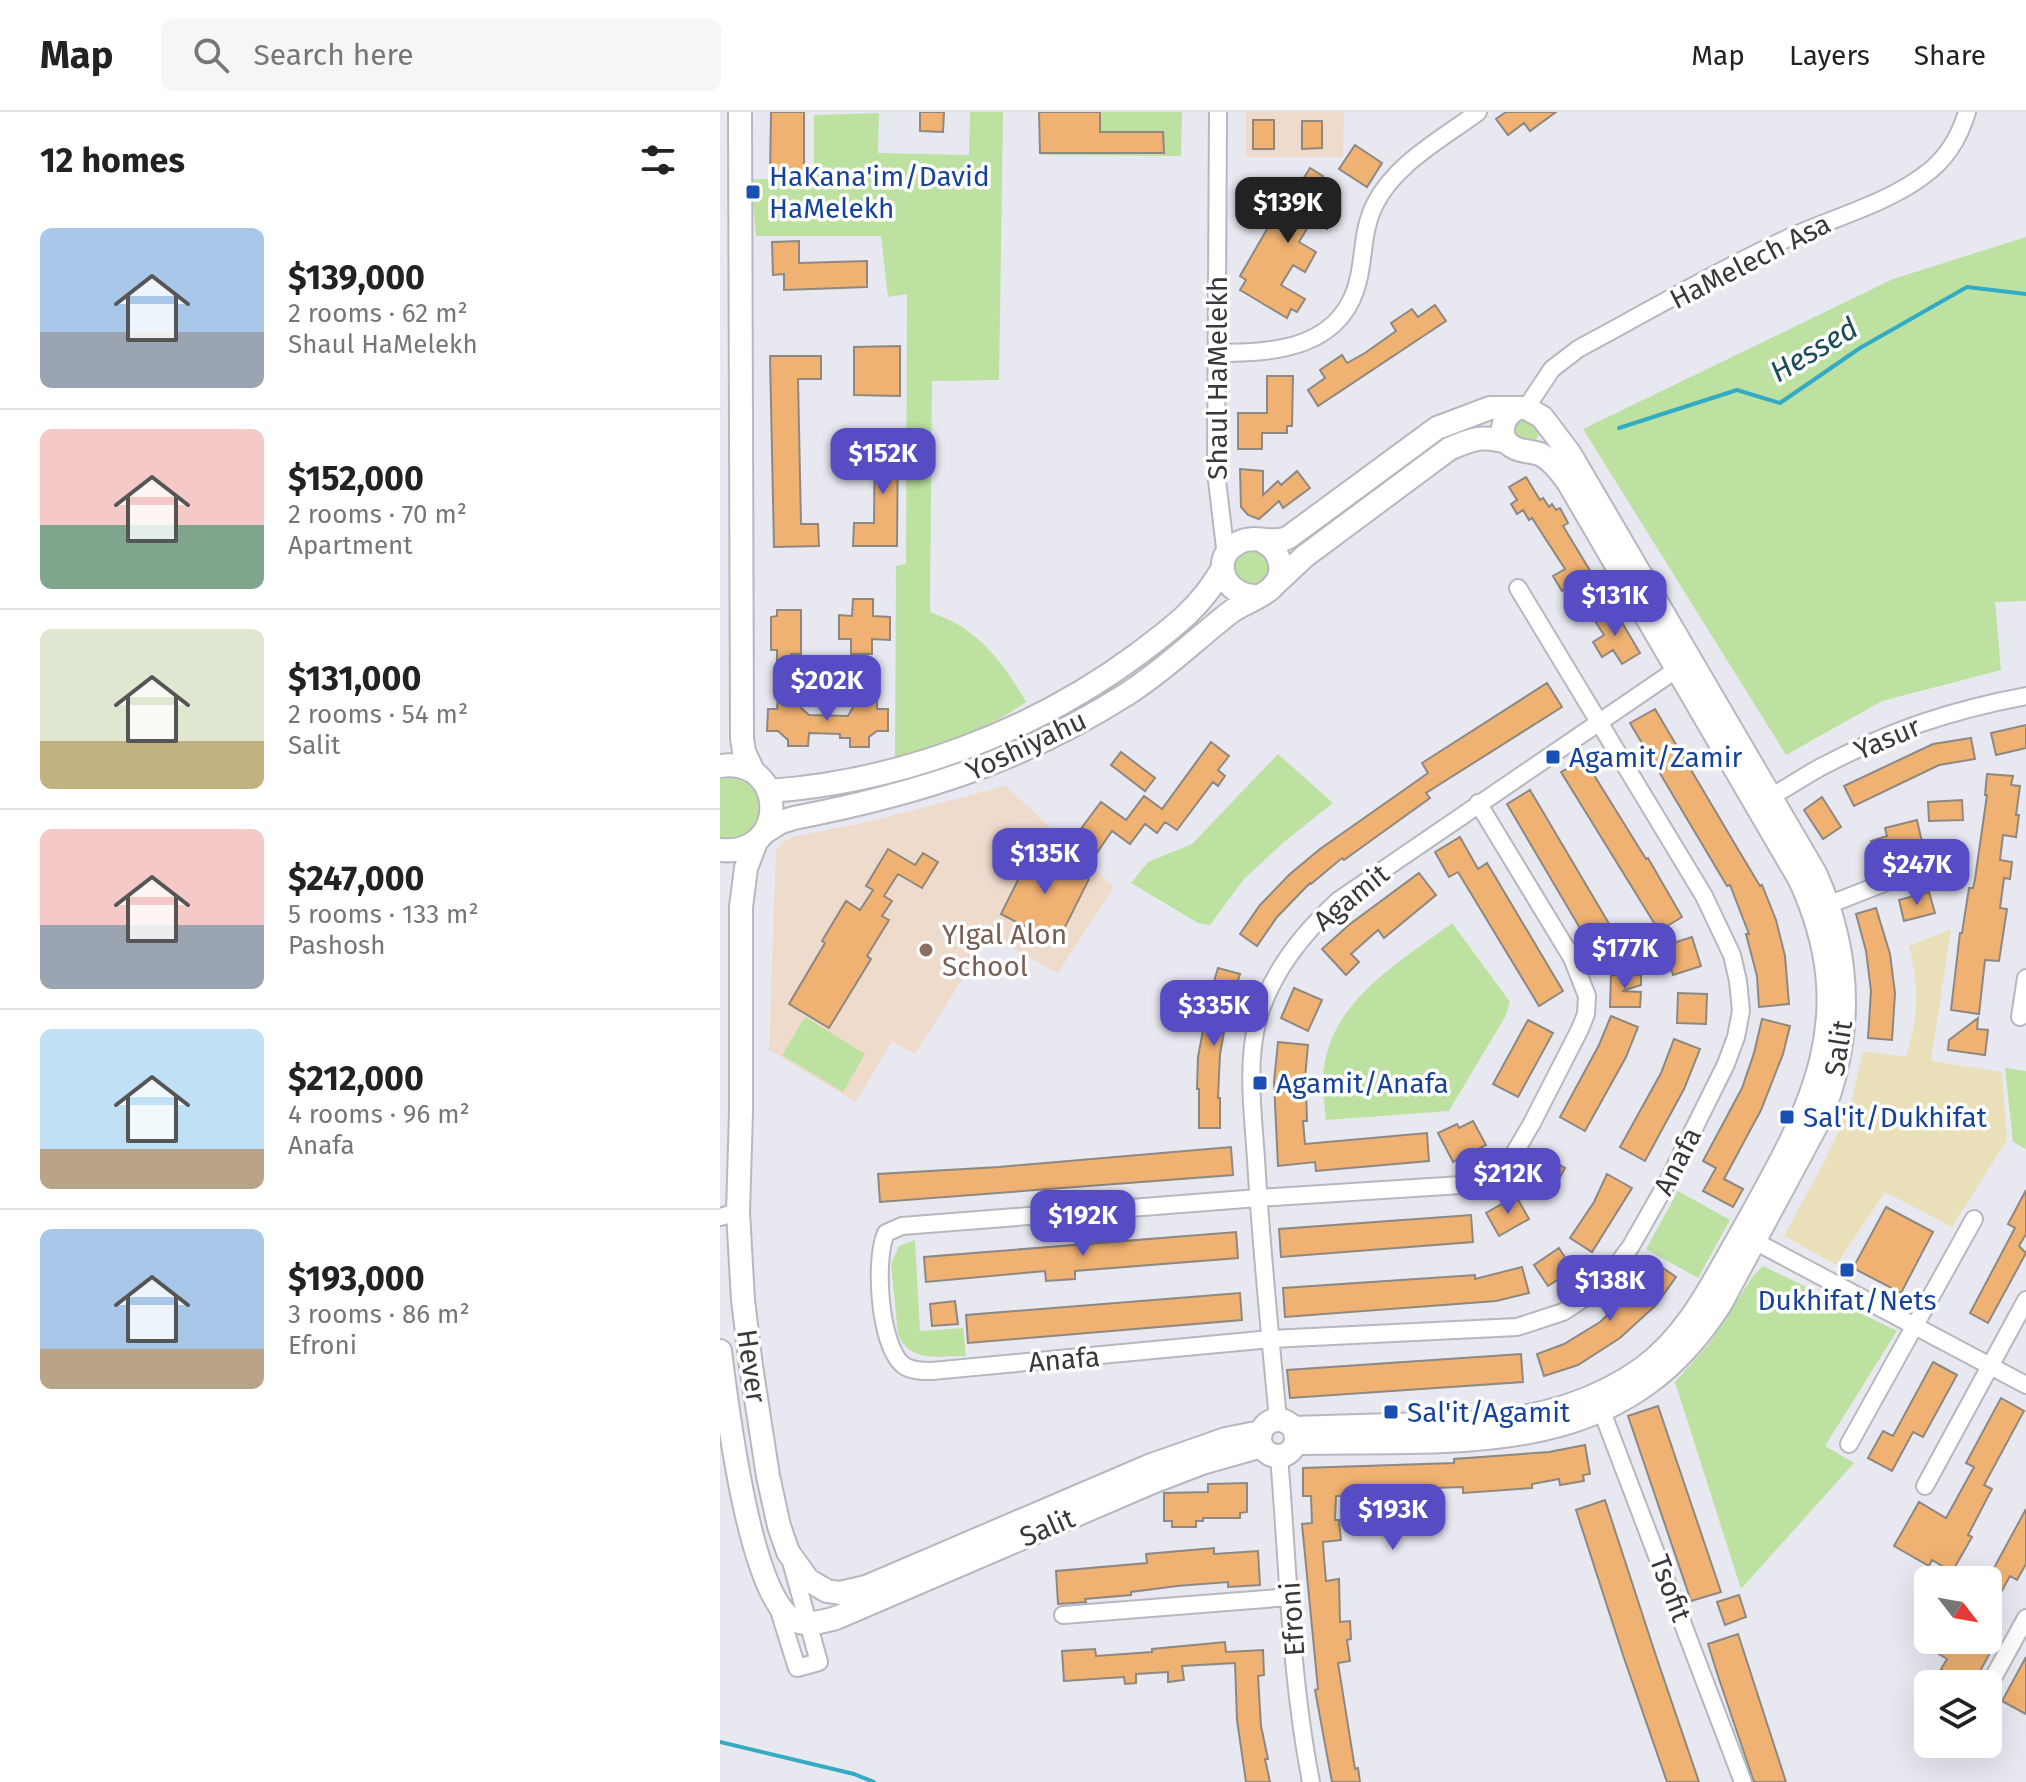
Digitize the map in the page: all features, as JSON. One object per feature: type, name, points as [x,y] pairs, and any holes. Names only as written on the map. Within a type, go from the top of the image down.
[{"type":"street","points":[[740,112],[742,738],[744,752],[753,771],[769,791]]},
{"type":"street","name":"Shaul HaMelekh","points":[[1218,112],[1216,353],[1218,500],[1224,562]]},
{"type":"street","points":[[1216,353],[1291,348],[1325,332],[1351,299],[1358,280],[1365,230],[1386,186],[1403,168],[1478,112]]},
{"type":"street","name":"HaMelech Asa","points":[[1529,412],[1552,369],[1578,349],[1782,241],[1900,191],[1921,178],[1949,152],[1967,112]]},
{"type":"street","points":[[1257,540],[1270,545],[1280,561],[1278,579],[1266,591],[1249,596],[1234,590],[1224,576],[1224,562],[1237,543],[1257,540],[1280,542],[1437,428],[1490,408],[1529,412],[1545,431],[1539,445],[1516,446],[1504,436],[1504,422],[1512,411],[1529,412]]},
{"type":"street","name":"Salit","points":[[840,1593],[866,1587],[1170,1458],[1226,1439],[1493,1438],[1541,1431],[1654,1380],[1691,1345],[1721,1303],[1748,1238],[1818,1124],[1838,1066],[1845,1012],[1845,982],[1840,951],[1820,908],[1815,873],[1764,801],[1684,664],[1570,454],[1529,412]]},
{"type":"street","name":"Yoshiyahu","points":[[720,850],[744,849],[781,822],[932,785],[1043,741],[1130,692],[1449,449],[1486,437],[1516,446]]},
{"type":"street","name":"Salit","points":[[1516,446],[1540,454],[1560,471],[1684,664]]},
{"type":"street","name":"Shaul HaMelekh","points":[[1218,500],[1233,527],[1257,540]]},
{"type":"street","name":"Yoshiyahu","points":[[769,791],[809,788],[886,772],[962,748],[1032,718],[1116,670],[1172,628],[1208,593],[1224,562]]},
{"type":"street","name":"Anafa","points":[[1478,803],[1572,958],[1587,996],[1586,1014],[1580,1029],[1505,1169],[1492,1180],[1477,1184],[902,1226],[886,1233],[879,1261],[888,1340],[905,1367],[916,1371],[946,1370],[1271,1339],[1517,1327],[1563,1312],[1589,1295],[1610,1274],[1631,1246],[1668,1181],[1726,1064],[1741,1011],[1738,981],[1732,955],[1704,896],[1518,588]]},
{"type":"street","name":"Agamit","points":[[1278,1437],[1252,1096],[1254,1040],[1259,1017],[1281,968],[1310,929],[1339,900],[1684,664]]},
{"type":"street","name":"Yasur","points":[[1764,801],[1820,768],[1910,726],[1955,711],[2026,696]]},
{"type":"street","points":[[720,766],[737,765],[753,771]]},
{"type":"street","name":"Hever","points":[[720,1351],[751,1534],[797,1668],[819,1662],[779,1526],[768,1476],[729,1215],[741,1080],[741,907],[746,868],[772,812],[769,791]]},
{"type":"street","points":[[1820,908],[1955,855]]},
{"type":"street","points":[[2020,1017],[2026,978]]},
{"type":"street","points":[[1849,1444],[1974,1219]]},
{"type":"street","points":[[1748,1238],[2026,1385]]},
{"type":"street","points":[[1925,1486],[2026,1300]]},
{"type":"street","name":"Tsofit","points":[[1600,1403],[1743,1782]]},
{"type":"street","name":"Salit","points":[[809,1623],[836,1618],[1155,1481],[1278,1437]]},
{"type":"street","name":"Efroni","points":[[1278,1437],[1303,1740],[1311,1782]]},
{"type":"street","name":"Hever","points":[[788,1552],[808,1580],[827,1591],[840,1593]]},
{"type":"street","name":"Hever","points":[[761,1565],[776,1600],[789,1617],[809,1623]]},
{"type":"street","points":[[1063,1615],[1290,1597]]},
{"type":"street","points":[[1997,1670],[2026,1618]]},
{"type":"shaded area","points":[[1246,112],[1344,112],[1343,157],[1246,157]]},
{"type":"shaded area","points":[[1006,786],[1114,887],[1058,973],[990,936],[915,1054],[892,1041],[856,1102],[769,1050],[776,851],[783,842],[795,836],[863,823]]},
{"type":"green space","points":[[970,112],[1003,112],[999,380],[932,381],[930,609],[931,613],[962,627],[987,648],[1026,702],[979,729],[895,761],[896,566],[906,564],[907,294],[888,297],[881,236],[756,236],[751,179],[814,180],[814,115],[879,113],[878,153],[969,155]]},
{"type":"green space","points":[[1041,112],[1182,112],[1181,156],[1041,155]]},
{"type":"green space","points":[[2026,237],[2026,601],[1995,602],[2001,670],[1882,701],[1786,755],[1583,429],[1893,279]]},
{"type":"green space","points":[[1516,415],[1540,427],[1538,437],[1531,443],[1517,443],[1509,423]]},
{"type":"green space","points":[[1251,551],[1263,556],[1268,568],[1263,580],[1251,585],[1239,580],[1234,568],[1239,556]]},
{"type":"green space","points":[[1278,754],[1333,803],[1244,879],[1210,925],[1198,923],[1131,883],[1148,862],[1192,844]]},
{"type":"green space","points":[[733,778],[747,784],[758,795],[761,817],[757,827],[742,838],[720,839],[720,779]]},
{"type":"green space","points":[[1452,923],[1510,1002],[1505,1017],[1449,1111],[1326,1120],[1323,1077],[1328,1050],[1337,1027],[1369,987]]},
{"type":"green space","points":[[805,1017],[865,1054],[843,1092],[782,1055]]},
{"type":"green space","points":[[2005,1068],[2026,1071],[2026,1149],[2013,1142]]},
{"type":"green space","points":[[1678,1191],[1730,1220],[1698,1278],[1646,1249]]},
{"type":"green space","points":[[915,1240],[920,1331],[963,1328],[966,1356],[917,1354],[903,1343],[898,1334],[891,1264],[899,1246]]},
{"type":"green space","points":[[1763,1266],[1897,1331],[1825,1446],[1854,1463],[1741,1589],[1675,1382],[1709,1344],[1753,1276]]},
{"type":"sand","points":[[1951,929],[1931,1061],[2002,1072],[2007,1140],[1952,1227],[1885,1192],[1836,1265],[1784,1236],[1851,1104],[1863,1051],[1906,1057],[1916,1002],[1909,946]]},
{"type":"building","points":[[771,112],[804,112],[804,177],[770,177]]},
{"type":"building","points":[[920,112],[944,112],[943,132],[920,131]]},
{"type":"building","points":[[1039,112],[1100,112],[1100,132],[1163,132],[1164,153],[1040,153]]},
{"type":"building","points":[[1506,112],[1556,112],[1530,131],[1524,123],[1508,135],[1496,119]]},
{"type":"building","points":[[1253,120],[1274,120],[1274,149],[1253,149]]},
{"type":"building","points":[[1302,121],[1322,121],[1322,148],[1302,149]]},
{"type":"building","points":[[1355,145],[1382,163],[1367,187],[1339,169]]},
{"type":"building","points":[[1310,168],[1323,176],[1323,195],[1340,206],[1327,229],[1312,220],[1299,242],[1316,252],[1305,272],[1293,265],[1281,285],[1305,299],[1297,312],[1291,309],[1287,318],[1240,290],[1246,280],[1240,276],[1270,224],[1276,228],[1288,207],[1278,201],[1291,178],[1300,184]]},
{"type":"building","points":[[799,241],[799,263],[867,261],[867,287],[784,290],[784,274],[773,275],[772,242]]},
{"type":"building","points":[[1435,305],[1446,321],[1318,406],[1308,390],[1325,378],[1320,370],[1342,355],[1347,363],[1365,353],[1396,331],[1391,323],[1412,309],[1418,317]]},
{"type":"building","points":[[900,346],[900,396],[854,395],[854,347]]},
{"type":"building","points":[[770,356],[821,356],[821,379],[798,379],[801,524],[818,524],[819,546],[774,547]]},
{"type":"building","points":[[1267,376],[1293,376],[1292,426],[1287,426],[1287,433],[1262,433],[1262,449],[1238,449],[1238,413],[1267,413]]},
{"type":"building","points":[[875,432],[898,432],[897,546],[853,546],[854,523],[874,523]]},
{"type":"building","points":[[1240,469],[1263,471],[1263,495],[1278,481],[1281,485],[1297,471],[1310,488],[1283,508],[1279,501],[1259,519],[1248,515],[1241,507]]},
{"type":"building","points":[[1526,477],[1540,500],[1543,498],[1549,507],[1552,504],[1556,510],[1560,508],[1568,523],[1563,526],[1600,587],[1582,599],[1573,584],[1562,591],[1553,576],[1565,569],[1532,518],[1529,520],[1523,510],[1517,514],[1511,504],[1517,500],[1509,487]]},
{"type":"building","points":[[853,599],[873,599],[873,616],[890,617],[890,640],[872,639],[872,654],[851,654],[851,639],[839,639],[839,615],[852,616]]},
{"type":"building","points":[[1614,609],[1640,653],[1622,664],[1613,650],[1602,657],[1593,642],[1604,635],[1595,621]]},
{"type":"building","points":[[777,610],[801,610],[801,654],[791,654],[791,660],[777,660],[777,650],[771,650],[771,617],[777,616]]},
{"type":"building","points":[[1547,683],[1562,707],[1426,793],[1430,798],[1310,883],[1277,917],[1257,946],[1240,934],[1260,905],[1290,874],[1320,849],[1428,773],[1422,763]]},
{"type":"building","points":[[778,697],[799,697],[799,706],[809,715],[848,716],[854,701],[877,701],[877,709],[888,709],[888,731],[877,731],[869,737],[869,747],[850,747],[850,738],[840,738],[840,734],[809,733],[808,746],[788,746],[788,740],[778,731],[767,731],[768,709],[777,709]]},
{"type":"building","points":[[1655,709],[1762,885],[1776,920],[1785,956],[1789,1004],[1759,1007],[1757,976],[1746,934],[1749,934],[1730,885],[1727,886],[1630,723]]},
{"type":"building","points":[[2026,725],[2026,748],[1996,755],[1991,733]]},
{"type":"building","points":[[1971,738],[1975,759],[1939,765],[1854,806],[1844,786],[1933,744]]},
{"type":"building","points":[[1211,742],[1229,756],[1218,770],[1225,776],[1218,786],[1213,782],[1177,830],[1165,822],[1157,833],[1145,824],[1130,844],[1112,831],[1096,854],[1074,838],[1101,802],[1126,820],[1144,796],[1162,809]]},
{"type":"building","points":[[1121,752],[1155,778],[1145,791],[1111,765]]},
{"type":"building","points":[[1584,759],[1682,917],[1659,931],[1561,772]]},
{"type":"building","points":[[1987,774],[2013,776],[2011,785],[2020,786],[2016,837],[2003,835],[2000,860],[2012,862],[2010,879],[2004,878],[2000,908],[2007,909],[1999,961],[1985,960],[1979,1014],[1951,1010],[1960,933],[1969,888],[1973,888],[1975,879]]},
{"type":"building","points":[[1530,790],[1611,927],[1615,924],[1628,949],[1601,964],[1507,804]]},
{"type":"building","points":[[1822,797],[1841,827],[1823,839],[1804,810]]},
{"type":"building","points":[[1962,800],[1963,820],[1929,821],[1928,802]]},
{"type":"building","points":[[1917,820],[1922,842],[1877,853],[1871,841],[1887,836],[1885,828]]},
{"type":"building","points":[[1460,837],[1478,869],[1487,863],[1563,991],[1539,1006],[1458,872],[1449,877],[1435,852]]},
{"type":"building","points":[[888,849],[915,865],[923,853],[938,862],[922,888],[898,874],[884,896],[892,901],[882,916],[889,920],[867,956],[871,959],[829,1028],[789,1004],[846,901],[860,910],[873,890],[866,886]]},
{"type":"building","points":[[1033,850],[1089,879],[1057,943],[1001,914]]},
{"type":"building","points":[[1419,873],[1436,895],[1384,938],[1378,930],[1351,954],[1359,962],[1346,975],[1322,949],[1350,924]]},
{"type":"building","points":[[1929,892],[1935,913],[1904,921],[1899,900]]},
{"type":"building","points":[[1876,908],[1890,954],[1895,993],[1892,1040],[1868,1038],[1871,991],[1866,951],[1856,914]]},
{"type":"building","points":[[1692,937],[1701,966],[1673,975],[1664,946]]},
{"type":"building","points":[[1218,968],[1240,974],[1229,1004],[1220,1054],[1220,1128],[1199,1128],[1198,1057]]},
{"type":"building","points":[[1611,975],[1641,975],[1641,985],[1622,991],[1641,992],[1640,1007],[1610,1007]]},
{"type":"building","points":[[1294,988],[1322,1000],[1308,1031],[1281,1018]]},
{"type":"building","points":[[1678,993],[1707,994],[1706,1024],[1677,1023]]},
{"type":"building","points":[[1611,1016],[1638,1027],[1626,1057],[1585,1131],[1560,1117]]},
{"type":"building","points":[[1978,1018],[1977,1029],[1988,1030],[1985,1055],[1948,1050],[1949,1040]]},
{"type":"building","points":[[1762,1019],[1790,1026],[1783,1054],[1761,1110],[1724,1179],[1743,1189],[1733,1207],[1703,1191],[1716,1168],[1703,1161],[1742,1088]]},
{"type":"building","points":[[1528,1020],[1553,1033],[1518,1097],[1493,1084]]},
{"type":"building","points":[[1674,1039],[1700,1049],[1684,1089],[1645,1161],[1620,1147],[1661,1073]]},
{"type":"building","points":[[1278,1042],[1308,1045],[1304,1089],[1307,1121],[1303,1121],[1305,1144],[1427,1133],[1429,1161],[1316,1171],[1315,1162],[1278,1166],[1274,1082]]},
{"type":"building","points":[[1473,1121],[1486,1145],[1453,1162],[1438,1133]]},
{"type":"building","points":[[1231,1147],[1233,1175],[880,1202],[878,1174]]},
{"type":"building","points":[[1541,1154],[1565,1168],[1550,1195],[1526,1182]]},
{"type":"building","points":[[1607,1174],[1632,1188],[1592,1252],[1570,1238],[1594,1202]]},
{"type":"building","points":[[2026,1190],[2026,1234],[2019,1246],[2026,1253],[1988,1323],[1970,1313],[2015,1228],[2008,1224]]},
{"type":"building","points":[[1516,1196],[1529,1219],[1499,1236],[1486,1213]]},
{"type":"building","points":[[1886,1207],[1933,1232],[1901,1293],[1853,1268]]},
{"type":"building","points":[[1471,1215],[1473,1242],[1281,1257],[1279,1229]]},
{"type":"building","points":[[1236,1232],[1238,1258],[1075,1271],[1075,1279],[1046,1281],[1045,1271],[926,1282],[924,1257]]},
{"type":"building","points":[[1559,1248],[1573,1270],[1548,1286],[1534,1265]]},
{"type":"building","points":[[1653,1261],[1676,1277],[1656,1305],[1620,1338],[1578,1365],[1544,1376],[1537,1354],[1564,1344],[1600,1322],[1630,1294]]},
{"type":"building","points":[[1522,1267],[1529,1293],[1496,1301],[1285,1317],[1283,1288],[1475,1275],[1475,1279]]},
{"type":"building","points":[[1240,1293],[1242,1320],[968,1343],[966,1315]]},
{"type":"building","points":[[955,1301],[958,1324],[932,1326],[930,1304]]},
{"type":"building","points":[[1521,1354],[1523,1382],[1290,1398],[1287,1370]]},
{"type":"building","points":[[1933,1362],[1957,1375],[1923,1437],[1913,1432],[1892,1471],[1868,1458],[1883,1431],[1893,1436]]},
{"type":"building","points":[[2001,1398],[2024,1411],[1984,1485],[1992,1489],[1968,1535],[1972,1537],[1955,1566],[1942,1566],[1932,1560],[1929,1566],[1894,1546],[1919,1502],[1946,1518],[1974,1467],[1966,1463]]},
{"type":"building","points":[[1658,1406],[1721,1592],[1691,1601],[1628,1416]]},
{"type":"building","points":[[1585,1445],[1590,1474],[1583,1475],[1584,1481],[1560,1485],[1559,1479],[1532,1484],[1532,1488],[1463,1493],[1463,1487],[1434,1488],[1434,1492],[1427,1492],[1427,1498],[1359,1500],[1359,1496],[1336,1496],[1335,1520],[1339,1520],[1341,1540],[1323,1542],[1324,1558],[1326,1581],[1339,1579],[1340,1622],[1350,1621],[1351,1639],[1347,1640],[1350,1661],[1338,1663],[1355,1769],[1358,1768],[1360,1782],[1332,1782],[1315,1690],[1318,1689],[1302,1524],[1312,1523],[1311,1496],[1303,1496],[1303,1468],[1454,1463],[1454,1459],[1549,1452]]},
{"type":"building","points":[[1247,1483],[1247,1512],[1240,1513],[1240,1518],[1203,1518],[1203,1521],[1196,1521],[1196,1527],[1172,1527],[1172,1521],[1164,1521],[1164,1493],[1208,1492],[1208,1484]]},
{"type":"building","points":[[1605,1500],[1699,1782],[1667,1782],[1624,1658],[1576,1510]]},
{"type":"building","points":[[2026,1509],[2026,1564],[2017,1580],[2010,1576],[2002,1591],[2002,1566],[1995,1566]]},
{"type":"building","points":[[1214,1548],[1214,1554],[1258,1551],[1260,1585],[1228,1587],[1228,1582],[1177,1586],[1058,1604],[1056,1571],[1147,1563],[1146,1554]]},
{"type":"building","points":[[1739,1595],[1746,1617],[1725,1625],[1717,1602]]},
{"type":"building","points":[[1738,1634],[1786,1782],[1754,1782],[1718,1676],[1708,1644]]},
{"type":"building","points":[[1225,1642],[1226,1652],[1263,1650],[1264,1675],[1258,1676],[1261,1726],[1270,1782],[1246,1782],[1237,1720],[1235,1663],[1182,1666],[1184,1680],[1168,1682],[1168,1672],[1136,1674],[1136,1683],[1125,1684],[1124,1677],[1064,1681],[1062,1651],[1095,1649],[1096,1656]]},
{"type":"building","points":[[1939,1654],[1989,1654],[1981,1670],[1943,1670],[1947,1659]]},
{"type":"building","points":[[2026,1657],[2026,1714],[2002,1701]]},
{"type":"waterway","name":"Hessed","points":[[1619,428],[1737,390],[1780,403],[1860,348],[1967,287],[2026,294]]},
{"type":"waterway","points":[[720,1742],[854,1774],[874,1782]]},
{"type":"place","name":"HaKana'im/David HaMelekh","points":[[753,192]]},
{"type":"place","name":"Agamit/Zamir","points":[[1553,757]]},
{"type":"place","name":"YIgal Alon School","points":[[926,950]]},
{"type":"place","name":"Agamit/Anafa","points":[[1260,1083]]},
{"type":"place","name":"Sal'it/Dukhifat","points":[[1787,1117]]},
{"type":"place","name":"Dukhifat/Nets","points":[[1847,1270]]},
{"type":"place","name":"Sal'it/Agamit","points":[[1391,1412]]}]
